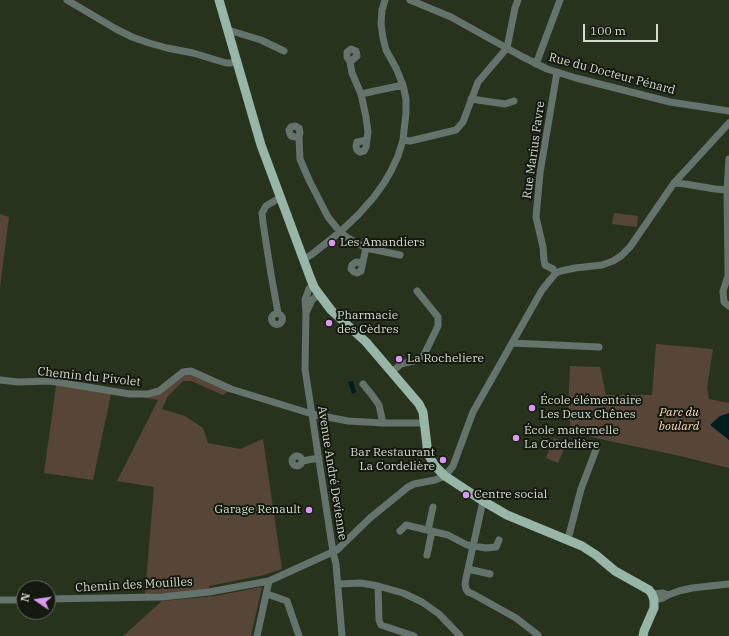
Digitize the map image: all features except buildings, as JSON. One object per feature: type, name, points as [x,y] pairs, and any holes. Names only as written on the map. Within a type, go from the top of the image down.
[{"type":"main road","points":[[219,0],[261,145],[318,294],[331,310],[366,342],[419,404],[423,412],[428,454],[435,466],[445,476],[507,515],[582,546],[596,555],[615,571],[649,590],[653,597],[654,608],[643,636]]},
{"type":"street","points":[[67,0],[132,37],[167,48],[193,53],[226,63],[231,63],[236,60]]},
{"type":"street","points":[[304,259],[311,256],[358,215],[384,183],[392,171],[398,156],[403,140],[406,99],[403,84],[386,50],[382,38],[382,10],[385,0]]},
{"type":"street","name":"Rue du Docteur Pénard","points":[[410,0],[451,17],[536,64],[557,72],[670,102],[729,111]]},
{"type":"street","points":[[403,140],[410,141],[456,130],[463,122],[478,82],[507,48],[518,0]]},
{"type":"street","points":[[536,64],[560,0]]},
{"type":"street","points":[[228,30],[261,40],[284,50]]},
{"type":"street","points":[[350,62],[352,73],[361,94],[368,132],[367,140]]},
{"type":"street","name":"Rue Marius Favre","points":[[556,273],[545,265],[543,247],[536,216],[540,173],[557,72]]},
{"type":"street","points":[[361,94],[403,84]]},
{"type":"street","points":[[471,99],[505,104],[514,101]]},
{"type":"street","points":[[445,476],[453,466],[473,412],[542,290],[556,273],[575,268],[602,265],[621,256],[630,247],[674,183],[729,123]]},
{"type":"street","points":[[299,137],[300,159],[328,218],[340,232],[366,248],[400,255]]},
{"type":"street","points":[[729,159],[727,190],[728,276],[723,291],[724,302],[729,306]]},
{"type":"street","points":[[674,183],[727,190]]},
{"type":"street","points":[[278,313],[262,214],[266,206],[281,198]]},
{"type":"street","points":[[362,264],[366,248]]},
{"type":"street","name":"Avenue André Devienne","points":[[313,284],[309,289],[305,300],[306,369],[335,560],[342,636]]},
{"type":"street","points":[[392,372],[401,364],[422,359],[438,326],[438,317],[417,291]]},
{"type":"street","points":[[306,313],[312,300],[318,294]]},
{"type":"street","points":[[512,343],[599,347]]},
{"type":"street","name":"Chemin du Pivolet","points":[[0,380],[18,382],[50,381],[130,394],[148,394],[159,391],[183,372],[191,371],[231,389],[312,414],[348,421],[424,423]]},
{"type":"street","points":[[363,384],[378,405],[383,423]]},
{"type":"street","points":[[568,539],[580,489],[597,447]]},
{"type":"street","points":[[302,461],[319,458]]},
{"type":"street","name":"Chemin des Mouilles","points":[[56,599],[162,597],[209,592],[269,581],[339,548],[375,514],[408,487],[445,476]]},
{"type":"street","points":[[483,501],[465,584],[466,589],[468,592],[516,618],[538,636]]},
{"type":"street","points":[[427,555],[433,508]]},
{"type":"street","points":[[400,531],[406,525],[448,534],[467,544],[486,548],[496,547],[499,540]]},
{"type":"street","points":[[468,569],[490,574]]},
{"type":"street","points":[[257,636],[269,581]]},
{"type":"street","points":[[338,584],[361,583],[404,593],[422,602],[439,614],[460,636]]},
{"type":"street","points":[[653,597],[664,598],[668,595],[692,588],[729,584]]},
{"type":"street","points":[[378,586],[379,620],[381,625],[414,636]]},
{"type":"street","points":[[267,594],[287,601],[299,636]]},
{"type":"street","points":[[0,600],[16,600]]},
{"type":"green space","points":[[614,213],[638,216],[637,227],[612,224]]},
{"type":"green space","points":[[0,214],[9,217],[0,288]]},
{"type":"green space","name":"Parc du boulard","points":[[656,344],[713,349],[707,388],[709,399],[729,403],[729,468],[571,432],[568,407],[570,366],[600,367],[606,395],[652,395]]},
{"type":"green space","points":[[191,371],[231,389],[223,395],[191,381],[183,381],[168,396],[162,409],[185,416],[203,428],[208,443],[240,449],[263,439],[282,569],[264,575],[209,586],[209,592],[145,594],[154,487],[117,481],[158,400],[135,396],[159,391],[183,372]]},
{"type":"green space","points":[[63,384],[111,394],[93,480],[44,473],[56,386]]},
{"type":"green space","points":[[554,438],[567,443],[558,463],[546,458]]},
{"type":"green space","points":[[262,587],[251,636],[123,636],[162,601],[215,596]]},
{"type":"water","points":[[353,381],[356,392],[352,394],[348,382]]},
{"type":"water","points":[[729,413],[729,440],[710,425],[720,416]]},
{"type":"place","name":"Les Amandiers","points":[[332,243]]},
{"type":"place","name":"Pharmacie des Cèdres","points":[[329,323]]},
{"type":"place","name":"La Rocheliere","points":[[399,359]]},
{"type":"place","name":"École élémentaire Les Deux Chênes","points":[[532,408]]},
{"type":"place","name":"École maternelle La Cordelière","points":[[516,438]]},
{"type":"place","name":"Bar Restaurant La Cordelière","points":[[443,460]]},
{"type":"place","name":"Centre social","points":[[466,495]]},
{"type":"place","name":"Garage Renault","points":[[309,510]]}]
